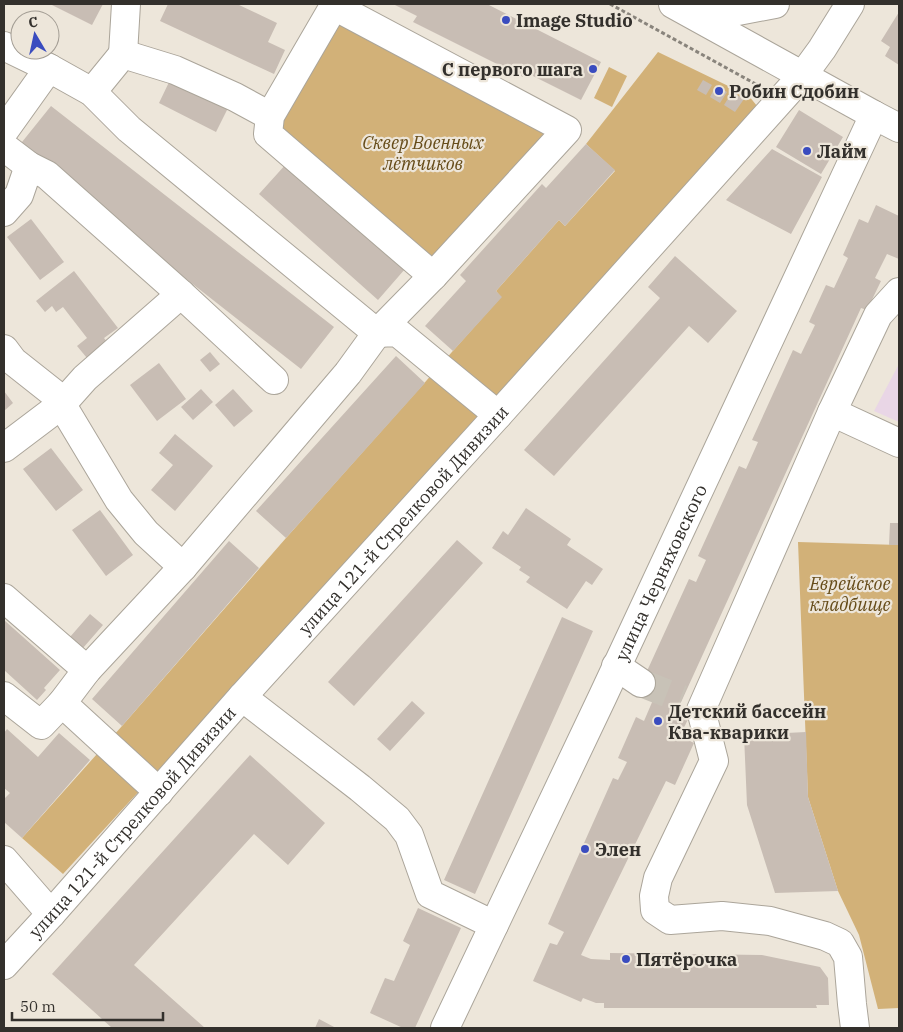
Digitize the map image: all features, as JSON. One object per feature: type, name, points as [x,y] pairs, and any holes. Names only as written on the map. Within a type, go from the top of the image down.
[{"type":"street","points":[[92,92],[123,54],[126,4]]},
{"type":"street","points":[[673,4],[899,128]]},
{"type":"street","points":[[700,4],[738,11],[775,4]]},
{"type":"street","name":"улица 121-й Стрелковой Дивизии","points":[[4,965],[242,697],[803,75],[850,4]]},
{"type":"street","points":[[7,704],[40,725],[62,703],[87,670],[183,567],[348,373],[376,333],[433,276],[567,130],[334,5],[270,116],[268,134],[433,276]]},
{"type":"street","points":[[4,46],[92,92],[129,129],[376,333],[397,332],[498,415]]},
{"type":"street","points":[[123,54],[175,70],[235,97],[270,116]]},
{"type":"street","points":[[4,131],[49,68]]},
{"type":"street","name":"улица Черняховского","points":[[445,1028],[874,115]]},
{"type":"street","points":[[4,147],[30,166],[48,175],[274,380]]},
{"type":"street","points":[[4,212],[19,195],[30,166]]},
{"type":"street","points":[[856,1028],[848,957],[840,943],[825,936],[770,921],[722,916],[670,920],[655,910],[654,896],[658,878],[714,761],[692,705],[878,315],[899,292]]},
{"type":"street","points":[[4,448],[61,405],[85,378],[181,294]]},
{"type":"street","points":[[4,349],[13,361],[56,395],[119,500],[146,533],[183,567]]},
{"type":"street","points":[[832,412],[899,443]]},
{"type":"street","points":[[4,598],[87,670]]},
{"type":"street","points":[[616,666],[642,683]]},
{"type":"street","points":[[242,697],[397,819],[409,835],[430,894],[494,925]]},
{"type":"street","points":[[62,703],[159,792]]},
{"type":"street","points":[[4,860],[51,914]]},
{"type":"path","points":[[610,4],[766,90]]},
{"type":"shaded area","points":[[899,364],[899,422],[874,411]]},
{"type":"green space","name":"Сквер Военных лётчиков","points":[[338,16],[556,129],[432,267],[277,133]]},
{"type":"green space","points":[[658,52],[749,96],[757,106],[754,121],[63,874],[22,838],[501,297],[496,291],[559,220],[565,226],[615,171],[586,144]]},
{"type":"green space","points":[[609,67],[627,76],[612,107],[594,98]]},
{"type":"green space","name":"Еврейское кладбище","points":[[798,542],[899,545],[899,1008],[878,1009],[859,935],[838,891],[808,797]]},
{"type":"building","points":[[50,4],[103,4],[92,25]]},
{"type":"building","points":[[168,4],[237,4],[277,23],[268,42],[285,50],[274,74],[160,21]]},
{"type":"building","points":[[393,4],[487,4],[601,62],[581,100],[525,72],[523,77],[413,22],[417,16]]},
{"type":"building","points":[[899,12],[899,65],[885,56],[890,47],[881,41]]},
{"type":"building","points":[[171,78],[229,106],[216,132],[159,103]]},
{"type":"building","points":[[703,80],[712,85],[706,95],[697,90]]},
{"type":"building","points":[[716,85],[727,92],[720,103],[710,97]]},
{"type":"building","points":[[732,92],[744,99],[735,112],[724,105]]},
{"type":"building","points":[[51,106],[334,327],[301,369],[18,147]]},
{"type":"building","points":[[799,110],[843,137],[821,174],[776,147]]},
{"type":"building","points":[[586,144],[615,170],[565,226],[559,220],[496,291],[502,297],[453,351],[425,326],[466,281],[460,275],[542,184],[546,188]]},
{"type":"building","points":[[772,149],[822,177],[791,234],[726,200]]},
{"type":"building","points":[[287,163],[405,269],[378,300],[259,194]]},
{"type":"building","points":[[876,205],[899,216],[899,259],[887,254],[875,278],[881,281],[867,310],[861,308],[677,711],[689,717],[680,736],[694,743],[675,785],[666,781],[581,955],[591,959],[610,960],[610,953],[762,955],[820,967],[828,978],[829,1005],[816,1005],[817,1008],[604,1008],[604,1003],[596,1003],[583,998],[581,1002],[533,981],[550,943],[557,945],[564,932],[548,924],[613,778],[618,780],[627,762],[618,758],[636,717],[644,721],[653,700],[637,693],[689,579],[696,582],[706,560],[698,556],[739,466],[746,469],[758,442],[752,440],[793,350],[801,354],[815,325],[809,322],[826,285],[834,288],[848,258],[843,255],[859,219],[868,223]]},
{"type":"building","points":[[31,219],[64,262],[40,280],[7,237]]},
{"type":"building","points":[[675,256],[737,311],[708,343],[689,326],[554,476],[524,450],[660,298],[648,287]]},
{"type":"building","points":[[74,271],[118,328],[104,338],[107,342],[87,358],[77,346],[87,338],[63,307],[56,312],[52,306],[45,312],[36,301]]},
{"type":"building","points":[[210,352],[220,364],[210,372],[200,360]]},
{"type":"building","points":[[396,356],[425,383],[286,538],[256,511]]},
{"type":"building","points":[[159,363],[186,399],[157,421],[130,385]]},
{"type":"building","points":[[201,389],[213,402],[193,420],[181,407]]},
{"type":"building","points":[[233,389],[253,411],[234,427],[215,405]]},
{"type":"building","points":[[4,391],[13,403],[4,411]]},
{"type":"building","points":[[175,434],[213,466],[175,511],[151,490],[173,465],[159,453]]},
{"type":"building","points":[[51,448],[83,490],[56,511],[23,469]]},
{"type":"building","points":[[526,508],[571,539],[567,545],[603,569],[592,585],[586,581],[567,609],[526,582],[530,577],[519,570],[521,567],[492,548],[503,531],[508,535]]},
{"type":"building","points":[[100,510],[133,555],[106,576],[72,530]]},
{"type":"building","points":[[890,523],[899,523],[899,545],[889,545]]},
{"type":"building","points":[[457,540],[483,563],[354,706],[328,682]]},
{"type":"building","points":[[229,541],[259,568],[122,726],[92,699]]},
{"type":"building","points":[[90,614],[103,625],[83,648],[70,637]]},
{"type":"building","points":[[562,617],[593,631],[475,894],[444,880]]},
{"type":"building","points":[[4,620],[60,670],[44,688],[46,690],[37,700],[4,670]]},
{"type":"building","points":[[412,701],[425,713],[390,751],[377,739]]},
{"type":"building","points":[[7,729],[38,757],[59,733],[90,760],[22,838],[4,822],[4,799],[10,793],[4,788],[4,733]]},
{"type":"building","points":[[806,732],[808,797],[838,891],[775,893],[747,805],[744,735]]},
{"type":"building","points":[[250,755],[325,823],[288,865],[254,834],[134,965],[205,1028],[112,1028],[52,974]]},
{"type":"building","points":[[418,908],[461,928],[415,1028],[403,1028],[370,1013],[385,978],[394,981],[410,945],[403,941]]},
{"type":"building","points":[[319,1019],[336,1028],[315,1028]]},
{"type":"tunnel","points":[[641,683],[682,699]]},
{"type":"place","name":"Image Studio","points":[[506,20]]},
{"type":"place","name":"С первого шага","points":[[593,69]]},
{"type":"place","name":"Робин Сдобин","points":[[719,91]]},
{"type":"place","name":"Лайм","points":[[807,151]]},
{"type":"place","name":"Детский бассейн Ква-кварики","points":[[658,721]]},
{"type":"place","name":"Элен","points":[[585,849]]},
{"type":"place","name":"Пятёрочка","points":[[626,959]]}]
